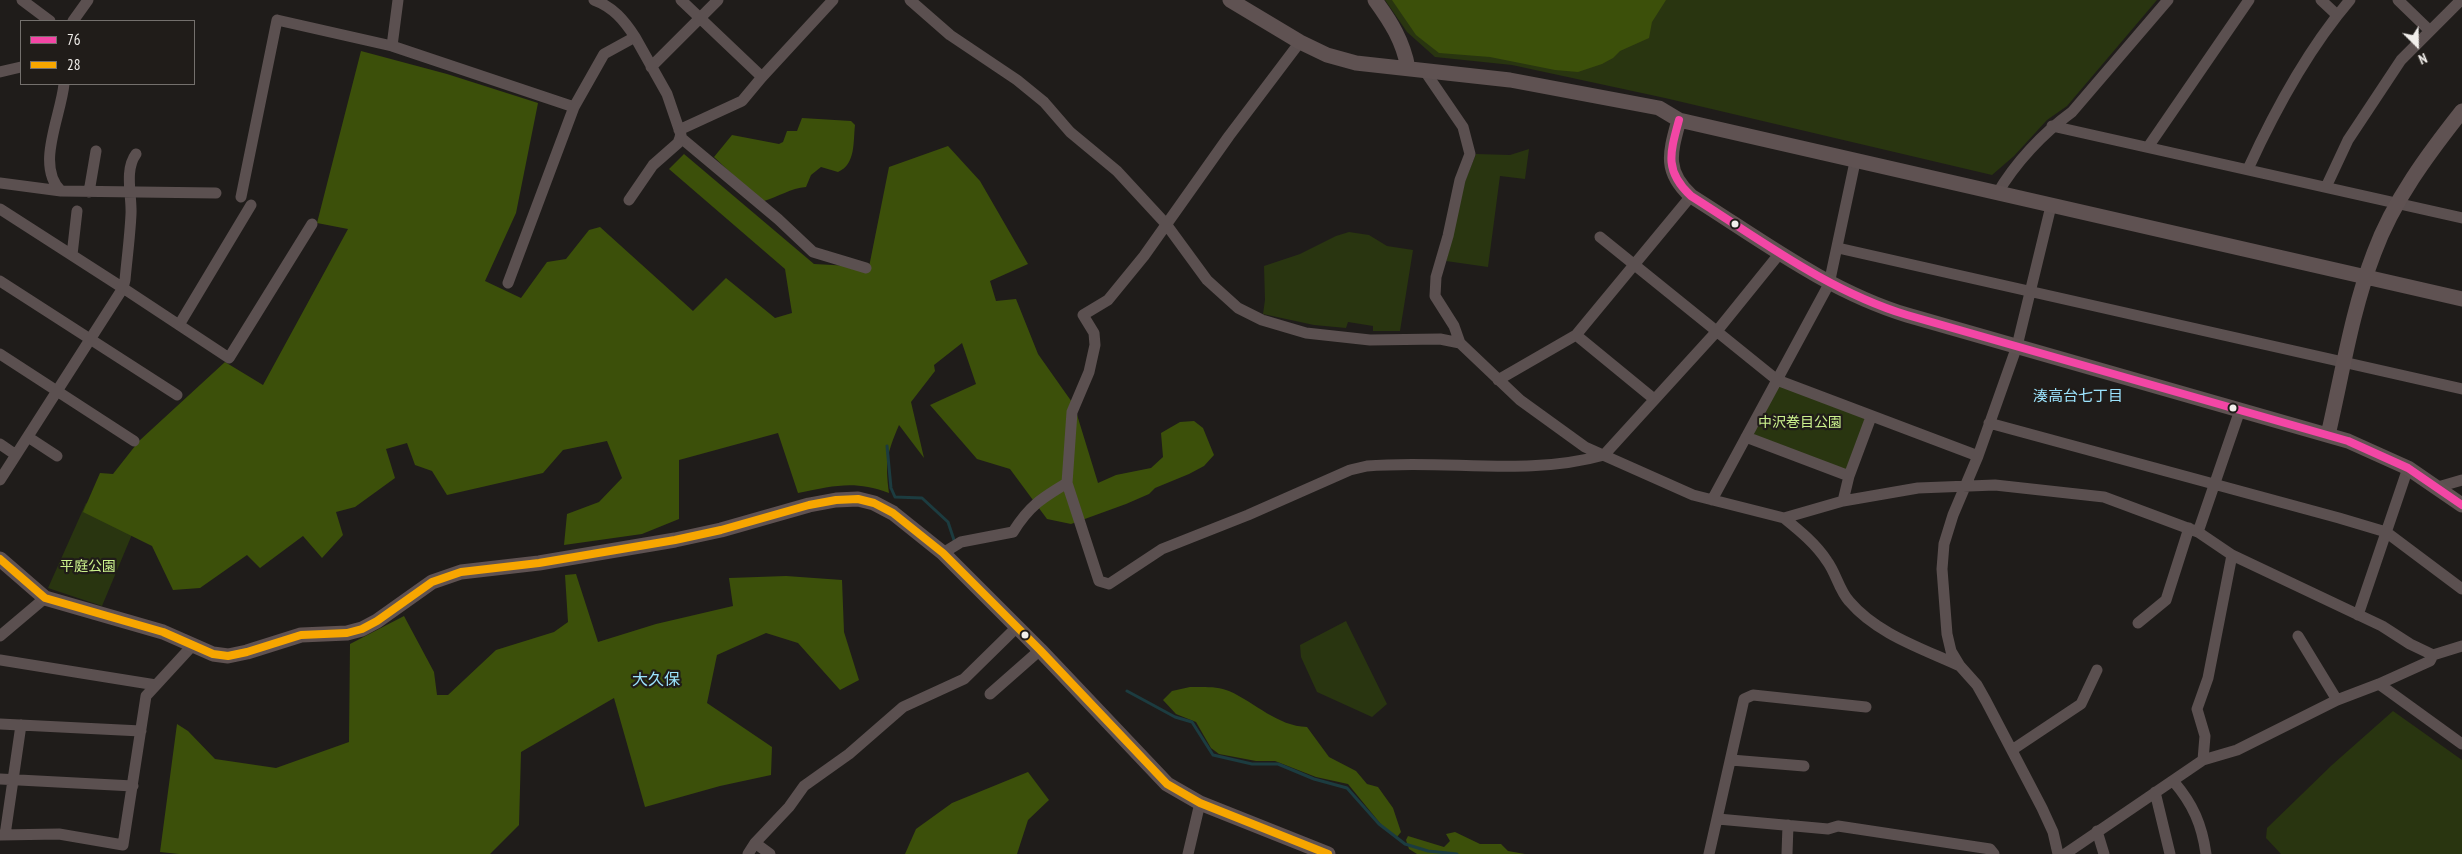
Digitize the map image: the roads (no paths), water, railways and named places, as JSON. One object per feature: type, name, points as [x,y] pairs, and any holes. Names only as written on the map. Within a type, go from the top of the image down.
[{"type":"street","points":[[22,0],[49,20]]},
{"type":"street","points":[[74,20],[88,0]]},
{"type":"street","points":[[392,46],[398,0]]},
{"type":"street","points":[[594,0],[611,3],[635,37],[667,94],[680,134],[678,143],[653,165],[629,200]]},
{"type":"street","points":[[681,0],[762,77]]},
{"type":"street","points":[[651,67],[718,0]]},
{"type":"street","points":[[680,134],[742,101],[833,0]]},
{"type":"street","points":[[910,0],[950,35],[1032,92],[1070,132],[1117,171],[1166,224],[1207,280],[1238,308],[1262,320],[1306,333],[1347,338],[1440,339],[1460,342]]},
{"type":"street","points":[[1230,0],[1300,42],[1327,55],[1356,63],[1510,80],[1659,108],[1679,120],[1855,162],[2462,299]]},
{"type":"street","points":[[1375,0],[1393,25],[1401,41],[1408,68]]},
{"type":"street","points":[[1997,194],[2015,169],[2052,126],[2072,112],[2168,0]]},
{"type":"street","points":[[2148,147],[2249,0]]},
{"type":"street","points":[[2321,0],[2337,15]]},
{"type":"street","points":[[2248,169],[2261,140],[2298,75],[2337,15],[2350,0]]},
{"type":"street","points":[[2398,0],[2429,30]]},
{"type":"street","points":[[2326,187],[2348,140],[2401,60],[2461,0]]},
{"type":"street","points":[[241,197],[277,20],[392,46],[574,107]]},
{"type":"street","points":[[508,283],[574,107],[604,54],[635,37]]},
{"type":"street","points":[[1300,42],[1144,256],[1108,300],[1083,315],[1094,333],[1095,345],[1089,372],[1072,412],[1067,483],[1099,580],[1109,584],[1162,549],[1248,515],[1350,470],[1367,466],[1530,468],[1579,462],[1604,455],[1717,331],[1780,253]]},
{"type":"street","points":[[0,72],[20,67]]},
{"type":"street","points":[[1424,70],[1463,127],[1470,154],[1460,180],[1448,236],[1436,277],[1435,296],[1454,326],[1460,342],[1520,400],[1585,447],[1693,495],[1784,518],[1815,545],[1828,562],[1848,600],[1862,614],[1879,628],[1960,666]]},
{"type":"street","points":[[61,191],[51,180],[49,165],[64,85]]},
{"type":"street","points":[[2328,435],[2365,278],[2374,250],[2399,202],[2440,138],[2462,111]]},
{"type":"street","points":[[1679,120],[1670,161],[1673,175],[1680,186],[1691,196],[1829,284],[1879,307],[2328,435],[2382,455],[2408,468],[2462,505]]},
{"type":"street","points":[[2052,126],[2399,202],[2462,218]]},
{"type":"street","points":[[680,134],[813,252],[866,268]]},
{"type":"street","points":[[89,192],[96,151]]},
{"type":"street","points":[[0,480],[123,288],[126,280],[131,214],[132,161],[136,154]]},
{"type":"street","points":[[1712,500],[1829,284],[1855,162]]},
{"type":"street","points":[[0,183],[61,191],[216,193]]},
{"type":"street","points":[[1498,380],[1576,335],[1691,196]]},
{"type":"street","points":[[179,325],[251,205]]},
{"type":"street","points":[[2051,206],[2017,346],[1978,456],[1948,531],[1944,544],[1942,570],[1947,634],[1951,651],[1960,666],[1977,685],[2012,750],[2053,832],[2058,854]]},
{"type":"street","points":[[0,209],[229,358],[312,224]]},
{"type":"street","points":[[72,255],[77,212]]},
{"type":"street","points":[[1600,238],[1777,380],[1978,456]]},
{"type":"street","points":[[1838,248],[2031,290],[2462,389]]},
{"type":"street","points":[[0,281],[177,395]]},
{"type":"street","points":[[1576,335],[1654,400]]},
{"type":"street","points":[[0,354],[134,441]]},
{"type":"street","points":[[2138,623],[2166,600],[2214,484],[2240,410]]},
{"type":"street","points":[[1843,501],[1849,476],[1871,417]]},
{"type":"street","points":[[1989,423],[2386,532],[2462,589]]},
{"type":"street","points":[[28,436],[57,456]]},
{"type":"street","points":[[1746,437],[1849,476]]},
{"type":"street","points":[[0,444],[16,455]]},
{"type":"street","points":[[2358,615],[2408,468]]},
{"type":"street","points":[[2438,487],[2462,480]]},
{"type":"street","points":[[943,553],[961,542],[1013,532],[1025,513],[1038,500],[1067,483]]},
{"type":"street","points":[[1784,518],[1843,501],[1896,490],[1995,485],[2104,497],[2138,508],[2169,523],[2194,530],[2232,555],[2382,626],[2410,644],[2433,655],[2462,646]]},
{"type":"street","points":[[0,559],[45,598],[163,632],[213,654],[228,656],[301,635],[347,633],[377,621],[432,582],[460,572],[539,563],[676,540],[836,500],[858,499],[874,503],[893,513],[943,553],[1018,626],[1167,784],[1200,803],[1328,854]]},
{"type":"street","points":[[2203,760],[2205,736],[2197,709],[2208,678],[2232,555]]},
{"type":"street","points":[[0,636],[45,598]]},
{"type":"street","points":[[748,854],[755,843],[789,807],[804,786],[849,754],[903,707],[964,679],[1018,626]]},
{"type":"street","points":[[2298,636],[2337,700]]},
{"type":"street","points":[[21,725],[14,780],[2,835],[59,834],[123,845],[146,696],[192,646]]},
{"type":"street","points":[[990,694],[1040,650]]},
{"type":"street","points":[[2064,854],[2155,792],[2174,782],[2203,760],[2237,750],[2337,700],[2430,661],[2433,655]]},
{"type":"street","points":[[0,660],[156,685]]},
{"type":"street","points":[[2012,750],[2081,704],[2097,670]]},
{"type":"street","points":[[2379,684],[2462,744]]},
{"type":"street","points":[[1709,854],[1742,702],[1748,696],[1866,707]]},
{"type":"street","points":[[0,724],[140,731]]},
{"type":"street","points":[[1730,760],[1804,766]]},
{"type":"street","points":[[0,780],[133,786]]},
{"type":"street","points":[[2174,782],[2186,795],[2198,819],[2206,854]]},
{"type":"street","points":[[2155,792],[2170,854]]},
{"type":"street","points":[[1188,854],[1200,803]]},
{"type":"street","points":[[1718,819],[1828,829],[1838,826],[1990,849],[1994,854]]},
{"type":"street","points":[[1787,854],[1788,825]]},
{"type":"street","points":[[2097,831],[2104,854]]},
{"type":"street","points":[[755,843],[770,854]]},
{"type":"waterway","points":[[887,446],[891,488],[895,497],[922,498],[948,522],[954,540]]},
{"type":"waterway","points":[[1127,691],[1175,717],[1192,722],[1213,755],[1252,764],[1278,764],[1314,779],[1347,788],[1379,824],[1405,844],[1428,851],[1457,854]]},
{"type":"district","name":"湊高台七丁目","points":[[2078,397]]},
{"type":"district","name":"大久保","points":[[656,680]]},
{"type":"park label","name":"中沢巻目公園","points":[[1800,423]]},
{"type":"park label","name":"平庭公園","points":[[88,567]]}]
